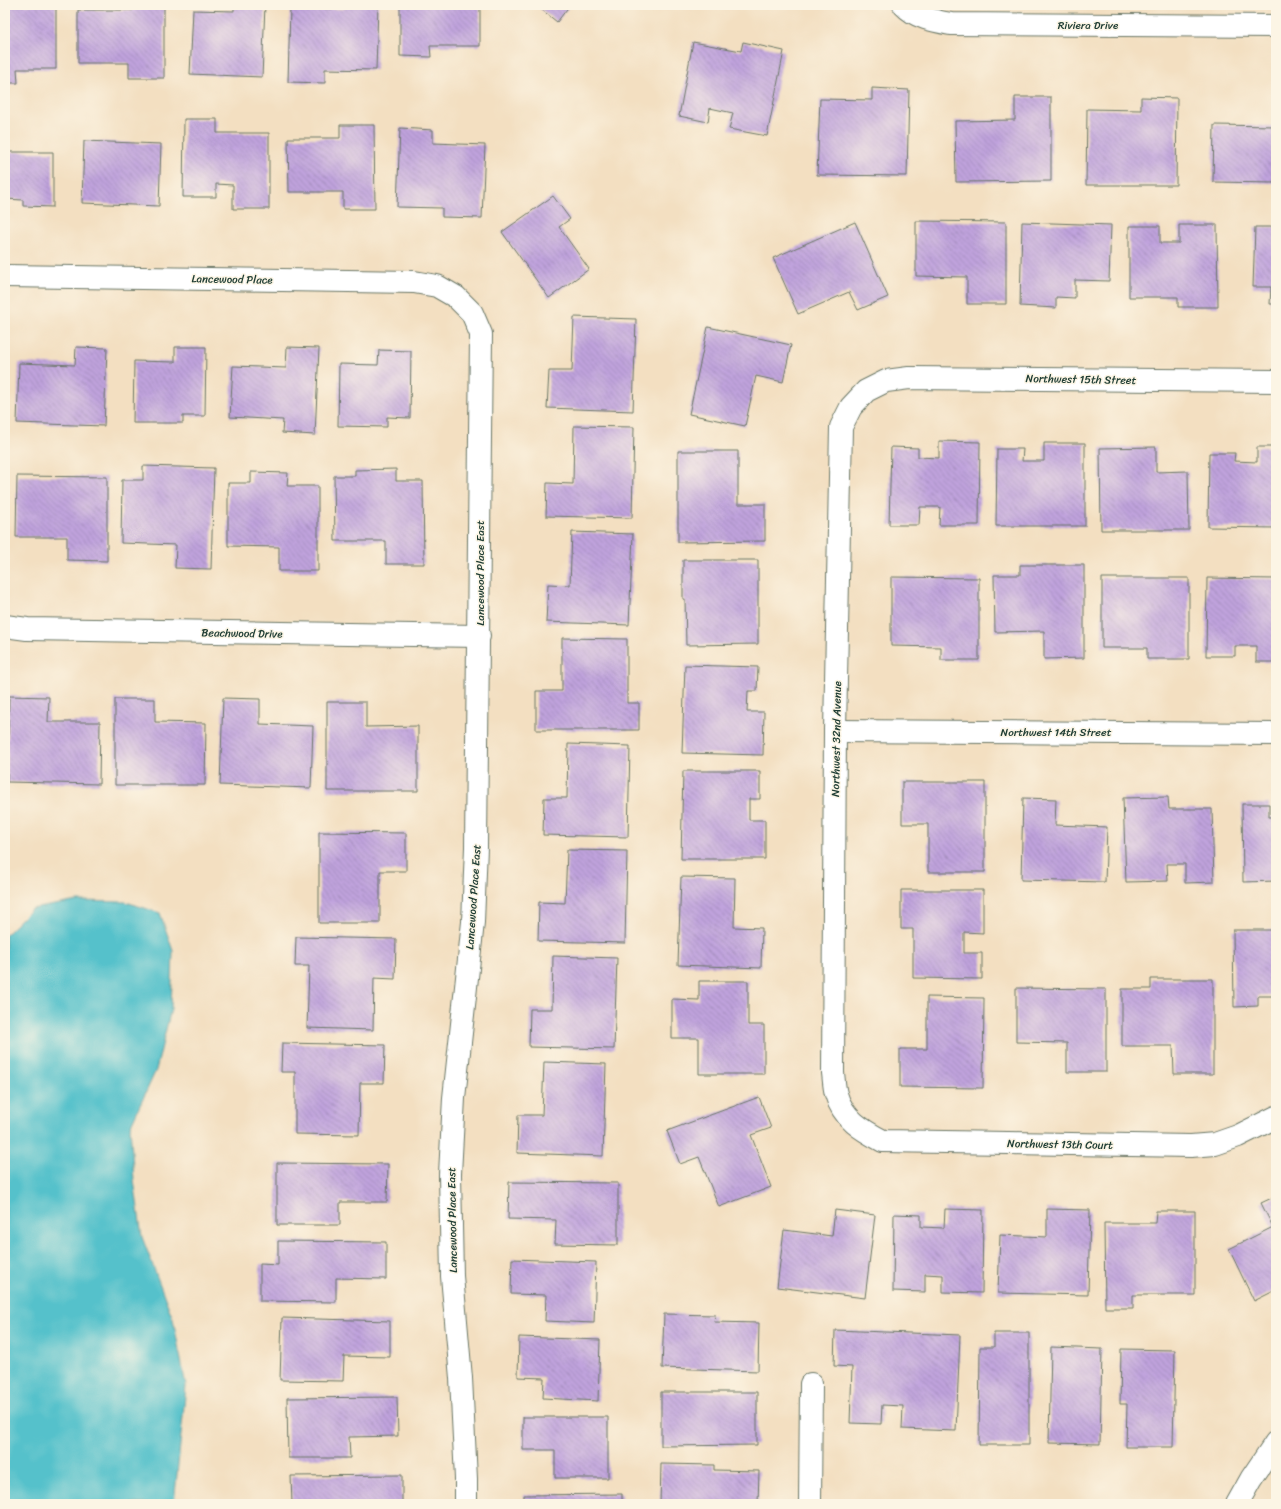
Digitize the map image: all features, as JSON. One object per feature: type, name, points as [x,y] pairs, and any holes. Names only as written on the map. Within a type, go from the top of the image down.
[{"type":"street","name":"Riviera Drive","points":[[904,5],[908,9],[928,20],[951,24],[1276,26]]},
{"type":"street","name":"Lancewood Place","points":[[5,276],[414,282],[437,286],[456,297]]},
{"type":"street","name":"Lancewood Place East","points":[[456,297],[472,313],[481,334],[476,847],[473,922],[454,1098],[450,1174],[452,1276],[461,1378],[466,1504]]},
{"type":"street","name":"Northwest 15th Street","points":[[886,381],[909,378],[1276,381]]},
{"type":"street","name":"Northwest 32nd Avenue","points":[[846,1115],[836,1095],[833,1073],[835,731],[841,427],[851,407],[866,391],[886,381]]},
{"type":"street","name":"Beachwood Drive","points":[[5,626],[27,629],[479,636]]},
{"type":"street","name":"Northwest 14th Street","points":[[835,731],[1276,734]]},
{"type":"street","name":"Northwest 13th Court","points":[[846,1115],[863,1131],[883,1141],[1190,1146],[1215,1144],[1238,1136],[1276,1117]]},
{"type":"street","points":[[810,1504],[812,1384]]},
{"type":"street","points":[[1237,1504],[1251,1478],[1276,1442]]},
{"type":"water","points":[[78,901],[126,902],[160,913],[173,951],[171,1009],[156,1070],[130,1127],[134,1180],[142,1237],[173,1319],[186,1386],[174,1504],[5,1504],[5,935],[31,909]]},
{"type":"building","points":[[5,5],[56,5],[56,69],[17,69],[18,83],[5,83]]},
{"type":"building","points":[[133,5],[164,5],[164,78],[129,78],[129,63],[78,63],[78,10],[133,10]]},
{"type":"building","points":[[234,5],[265,5],[262,77],[190,74],[193,10],[234,11]]},
{"type":"building","points":[[345,5],[378,5],[376,70],[325,69],[325,83],[288,82],[290,8],[344,9]]},
{"type":"building","points":[[400,5],[480,5],[480,46],[430,46],[431,57],[400,56]]},
{"type":"building","points":[[536,5],[570,5],[557,22]]},
{"type":"building","points":[[693,42],[741,51],[743,42],[784,51],[767,136],[729,129],[733,113],[710,108],[708,122],[679,116]]},
{"type":"building","points":[[872,88],[909,90],[907,176],[817,175],[820,99],[872,100]]},
{"type":"building","points":[[1015,97],[1051,97],[1051,181],[956,182],[955,121],[1015,120]]},
{"type":"building","points":[[1141,97],[1177,98],[1176,185],[1086,185],[1087,109],[1141,110]]},
{"type":"building","points":[[184,119],[217,119],[217,133],[269,133],[269,209],[233,209],[233,185],[216,184],[216,197],[183,197]]},
{"type":"building","points":[[340,125],[374,125],[375,209],[343,209],[343,192],[289,192],[288,138],[340,138]]},
{"type":"building","points":[[1214,125],[1276,126],[1276,183],[1213,182]]},
{"type":"building","points":[[400,128],[433,130],[433,143],[485,145],[482,218],[442,217],[442,208],[397,207]]},
{"type":"building","points":[[84,141],[161,144],[159,206],[82,203]]},
{"type":"building","points":[[5,152],[53,152],[53,207],[23,206],[23,200],[5,199]]},
{"type":"building","points":[[553,196],[570,219],[559,227],[589,269],[549,298],[502,232]]},
{"type":"building","points":[[916,221],[1006,222],[1006,304],[967,304],[967,277],[916,276]]},
{"type":"building","points":[[855,222],[888,297],[858,310],[849,292],[798,314],[773,258]]},
{"type":"building","points":[[1022,222],[1111,225],[1109,281],[1075,280],[1075,298],[1056,297],[1056,308],[1020,306]]},
{"type":"building","points":[[1179,225],[1217,225],[1218,307],[1178,307],[1178,297],[1129,297],[1129,226],[1160,226],[1160,243],[1179,243]]},
{"type":"building","points":[[1255,227],[1276,227],[1276,304],[1270,304],[1271,287],[1253,287]]},
{"type":"building","points":[[574,317],[636,319],[633,411],[547,408],[549,371],[572,371]]},
{"type":"building","points":[[708,327],[791,345],[783,382],[756,376],[745,426],[689,414]]},
{"type":"building","points":[[76,347],[107,348],[104,426],[17,423],[19,363],[75,365]]},
{"type":"building","points":[[175,347],[206,347],[205,416],[183,416],[183,423],[133,423],[134,361],[175,362]]},
{"type":"building","points":[[287,347],[319,348],[315,435],[282,433],[283,420],[230,417],[233,366],[286,368]]},
{"type":"building","points":[[379,350],[411,351],[410,418],[387,417],[387,427],[338,426],[339,364],[378,365]]},
{"type":"building","points":[[574,426],[634,427],[632,518],[546,516],[547,483],[573,484]]},
{"type":"building","points":[[939,441],[980,442],[979,525],[939,525],[940,507],[920,507],[919,525],[889,525],[891,447],[918,448],[918,457],[939,458]]},
{"type":"building","points":[[1044,443],[1085,443],[1085,526],[996,526],[997,449],[1023,449],[1022,461],[1044,461]]},
{"type":"building","points":[[1156,447],[1156,472],[1188,471],[1189,530],[1101,530],[1100,448]]},
{"type":"building","points":[[1257,447],[1276,447],[1276,528],[1208,527],[1209,453],[1235,453],[1234,461],[1257,462]]},
{"type":"building","points":[[678,451],[738,451],[738,504],[765,504],[765,541],[678,542]]},
{"type":"building","points":[[143,466],[214,468],[211,569],[175,568],[176,545],[121,543],[122,480],[143,480]]},
{"type":"building","points":[[396,469],[396,481],[423,481],[424,564],[386,564],[386,541],[335,541],[334,476],[355,476],[355,470]]},
{"type":"building","points":[[251,472],[288,473],[287,486],[318,486],[318,571],[279,571],[279,547],[228,546],[228,483],[251,483]]},
{"type":"building","points":[[17,476],[107,477],[107,561],[67,560],[67,537],[16,537]]},
{"type":"building","points":[[572,532],[633,534],[629,625],[546,622],[548,584],[570,585]]},
{"type":"building","points":[[683,560],[758,560],[758,644],[686,645],[685,599],[683,599]]},
{"type":"building","points":[[1020,565],[1084,565],[1084,658],[1044,659],[1044,631],[995,632],[994,575],[1020,575]]},
{"type":"building","points":[[891,577],[979,578],[979,660],[941,660],[941,647],[891,646]]},
{"type":"building","points":[[1102,578],[1189,578],[1189,659],[1147,659],[1147,648],[1102,648]]},
{"type":"building","points":[[1207,578],[1276,579],[1276,662],[1256,662],[1256,646],[1235,646],[1235,656],[1206,656]]},
{"type":"building","points":[[562,638],[627,639],[627,703],[639,703],[639,730],[536,730],[536,691],[562,691]]},
{"type":"building","points":[[685,665],[758,667],[757,691],[748,691],[747,712],[764,712],[763,755],[682,753]]},
{"type":"building","points":[[9,696],[49,697],[48,722],[100,722],[99,784],[7,782]]},
{"type":"building","points":[[223,698],[260,699],[260,724],[313,726],[311,788],[220,785]]},
{"type":"building","points":[[115,699],[155,699],[155,722],[206,723],[205,785],[115,785]]},
{"type":"building","points":[[327,702],[366,702],[366,727],[418,726],[418,791],[327,791]]},
{"type":"building","points":[[568,744],[630,746],[628,837],[543,835],[544,798],[567,798]]},
{"type":"building","points":[[683,771],[760,771],[760,799],[749,799],[749,820],[765,820],[765,859],[681,859]]},
{"type":"building","points":[[902,782],[985,782],[985,872],[928,872],[928,824],[902,824]]},
{"type":"building","points":[[1168,797],[1169,809],[1212,809],[1214,882],[1185,883],[1185,864],[1167,864],[1168,881],[1126,882],[1123,798]]},
{"type":"building","points":[[1023,798],[1056,799],[1055,825],[1107,827],[1105,882],[1021,880]]},
{"type":"building","points":[[1242,804],[1269,804],[1269,817],[1276,817],[1276,881],[1243,882]]},
{"type":"building","points":[[319,832],[406,833],[406,871],[380,871],[380,923],[319,923]]},
{"type":"building","points":[[567,850],[627,851],[625,943],[538,941],[539,902],[565,903]]},
{"type":"building","points":[[681,877],[735,878],[734,927],[762,928],[761,968],[678,965]]},
{"type":"building","points":[[901,890],[983,890],[983,933],[964,932],[964,953],[982,953],[982,979],[913,978],[913,929],[901,929]]},
{"type":"building","points":[[1233,930],[1276,930],[1276,996],[1258,996],[1258,1006],[1234,1007]]},
{"type":"building","points":[[296,937],[396,939],[395,979],[374,978],[373,1030],[307,1028],[309,966],[295,966]]},
{"type":"building","points":[[553,956],[617,958],[614,1049],[529,1047],[530,1009],[552,1009]]},
{"type":"building","points":[[1151,979],[1213,979],[1213,1074],[1174,1074],[1173,1046],[1122,1046],[1122,989],[1151,989]]},
{"type":"building","points":[[699,981],[748,981],[748,1025],[764,1025],[764,1074],[699,1074],[699,1038],[672,1038],[672,999],[699,1000]]},
{"type":"building","points":[[1016,988],[1106,989],[1106,1072],[1067,1072],[1067,1043],[1016,1042]]},
{"type":"building","points":[[927,997],[984,998],[983,1088],[900,1087],[900,1049],[927,1049]]},
{"type":"building","points":[[282,1043],[385,1045],[384,1083],[360,1083],[359,1135],[295,1134],[295,1072],[281,1072]]},
{"type":"building","points":[[544,1062],[606,1064],[603,1156],[517,1153],[518,1115],[542,1115]]},
{"type":"building","points":[[759,1097],[771,1128],[751,1135],[771,1187],[719,1207],[699,1157],[680,1164],[667,1131]]},
{"type":"building","points":[[277,1163],[388,1164],[387,1202],[340,1202],[340,1225],[277,1225]]},
{"type":"building","points":[[509,1182],[618,1183],[618,1245],[555,1244],[556,1220],[508,1219]]},
{"type":"building","points":[[1276,1196],[1276,1290],[1254,1301],[1229,1249],[1273,1227],[1261,1203]]},
{"type":"building","points":[[945,1209],[983,1210],[982,1293],[943,1292],[943,1275],[925,1274],[925,1292],[893,1291],[894,1214],[921,1215],[921,1227],[944,1228]]},
{"type":"building","points":[[1047,1209],[1090,1210],[1088,1295],[998,1293],[1000,1235],[1047,1237]]},
{"type":"building","points":[[835,1210],[875,1215],[865,1298],[777,1287],[784,1230],[832,1236]]},
{"type":"building","points":[[1156,1211],[1195,1211],[1195,1295],[1133,1295],[1133,1308],[1105,1308],[1104,1223],[1155,1223]]},
{"type":"building","points":[[278,1241],[386,1242],[386,1279],[336,1278],[336,1302],[260,1301],[260,1264],[278,1265]]},
{"type":"building","points":[[512,1259],[596,1262],[594,1323],[545,1321],[546,1295],[511,1294]]},
{"type":"building","points":[[664,1314],[715,1315],[714,1322],[759,1323],[758,1371],[662,1368]]},
{"type":"building","points":[[282,1318],[390,1321],[390,1357],[344,1356],[343,1381],[280,1380]]},
{"type":"building","points":[[835,1330],[960,1335],[956,1431],[902,1429],[903,1406],[882,1405],[881,1424],[850,1423],[852,1367],[834,1366]]},
{"type":"building","points":[[994,1333],[1029,1333],[1029,1445],[979,1445],[980,1347],[994,1347]]},
{"type":"building","points":[[519,1337],[600,1340],[598,1401],[543,1398],[544,1378],[518,1377]]},
{"type":"building","points":[[1051,1347],[1102,1349],[1100,1444],[1049,1443]]},
{"type":"building","points":[[1121,1349],[1175,1350],[1173,1447],[1126,1447],[1127,1404],[1120,1404]]},
{"type":"building","points":[[661,1392],[757,1392],[757,1445],[661,1446]]},
{"type":"building","points":[[397,1397],[398,1436],[349,1437],[350,1458],[288,1458],[287,1398]]},
{"type":"building","points":[[523,1417],[608,1417],[608,1478],[555,1478],[555,1450],[523,1450]]},
{"type":"building","points":[[661,1464],[714,1465],[714,1470],[759,1471],[758,1504],[660,1504]]},
{"type":"building","points":[[402,1475],[402,1504],[292,1504],[291,1476]]},
{"type":"building","points":[[622,1494],[622,1504],[524,1504],[524,1495]]}]
